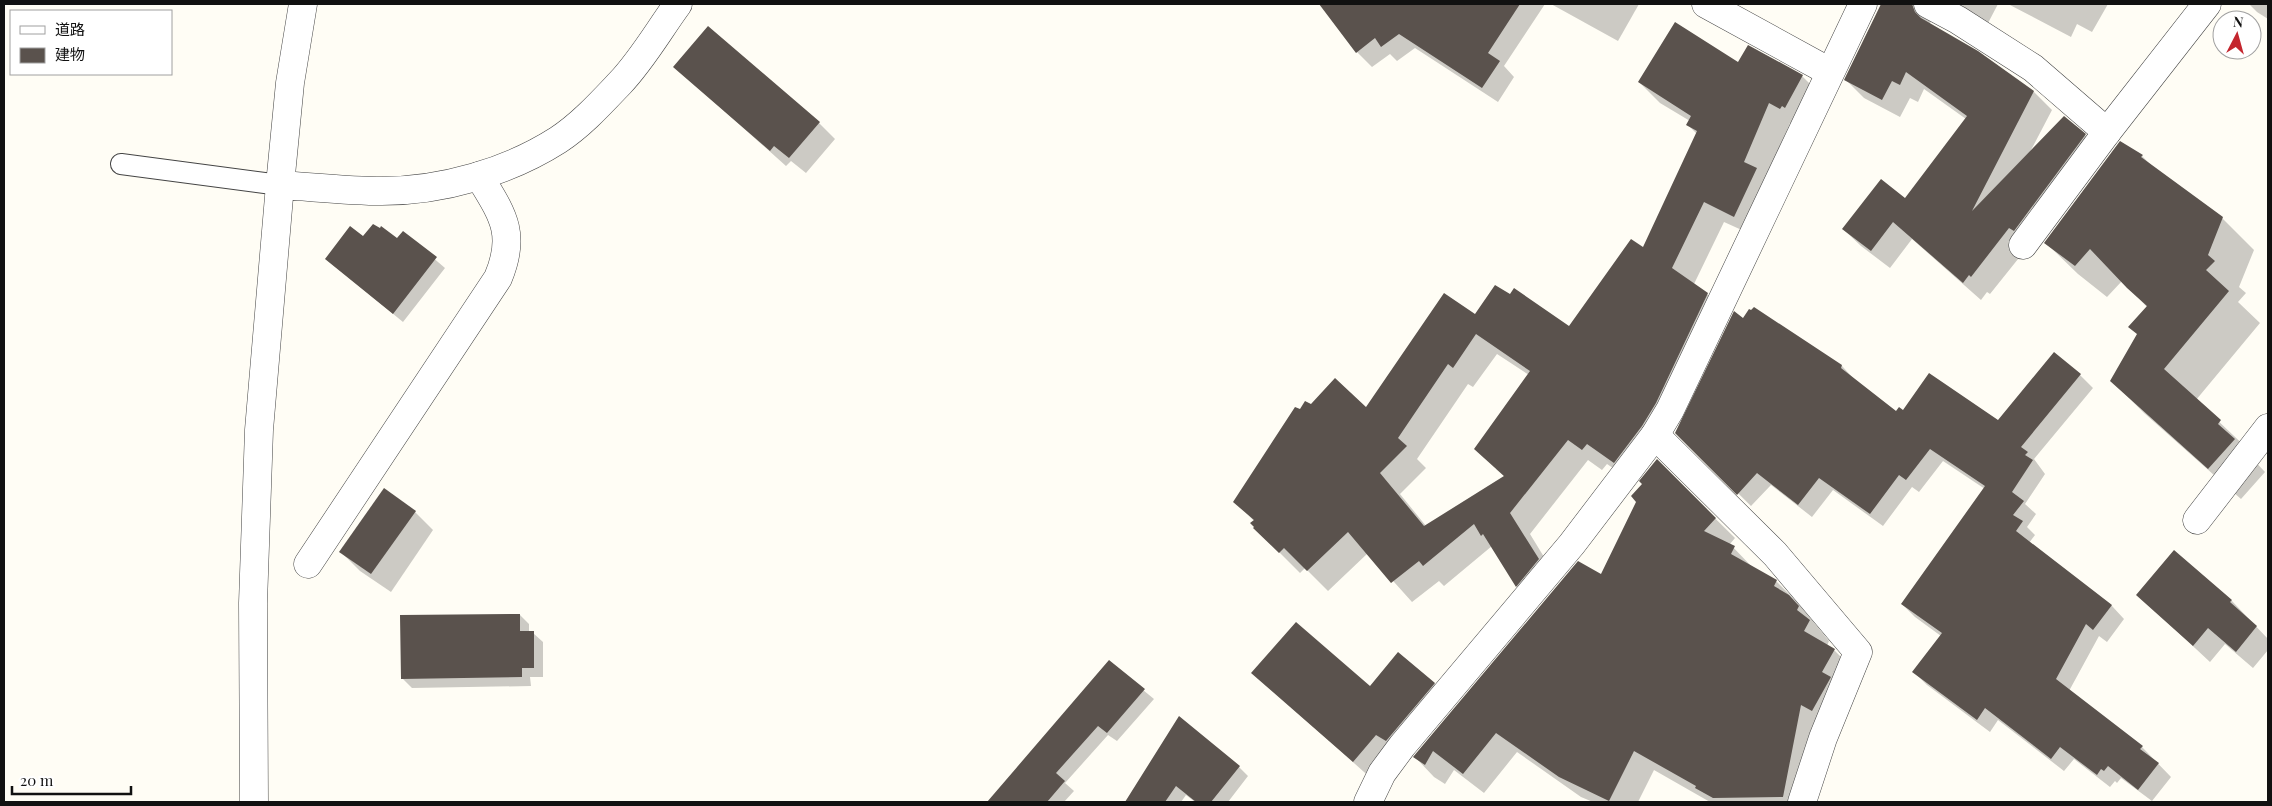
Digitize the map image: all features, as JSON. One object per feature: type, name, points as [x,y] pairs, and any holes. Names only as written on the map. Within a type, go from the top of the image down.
[{"type":"street","points":[[254,802],[253,603],[258,440],[290,83],[302,4]]},
{"type":"street","points":[[280,185],[384,191],[440,185],[479,176],[523,159],[559,140],[586,117],[621,82],[678,4]]},
{"type":"street","points":[[1706,4],[1830,72]]},
{"type":"street","points":[[1368,802],[1382,774],[1402,746],[1572,544],[1655,435],[1670,410],[1863,4]]},
{"type":"street","points":[[1928,4],[1958,20],[2033,68],[2107,132]]},
{"type":"street","points":[[2023,245],[2107,132],[2207,4]]},
{"type":"street","points":[[308,564],[498,278],[507,258],[507,234],[500,212],[479,176]]},
{"type":"street","points":[[2197,520],[2268,428]]},
{"type":"street","points":[[1655,435],[1775,554],[1858,652],[1823,738],[1802,802]]},
{"type":"lane","points":[[121,164],[280,185]]},
{"type":"building","points":[[1319,4],[1520,4],[1488,53],[1500,61],[1482,88],[1399,34],[1381,47],[1375,38],[1356,53]]},
{"type":"building","points":[[1881,4],[1912,4],[1915,12],[1921,18],[1978,51],[2034,91],[1972,211],[2064,116],[2086,134],[2014,231],[2009,228],[1971,277],[1969,275],[1963,283],[1893,222],[1871,251],[1842,229],[1881,179],[1905,198],[1967,116],[1906,72],[1900,85],[1892,81],[1882,100],[1844,80]]},
{"type":"building","points":[[1675,22],[1738,62],[1748,45],[1803,75],[1785,108],[1782,106],[1780,109],[1769,103],[1744,162],[1757,168],[1734,217],[1704,202],[1672,268],[1708,293],[1656,403],[1642,426],[1614,463],[1587,444],[1582,450],[1568,440],[1510,513],[1539,559],[1516,587],[1483,534],[1481,536],[1474,524],[1423,566],[1419,561],[1391,583],[1348,532],[1307,571],[1284,548],[1279,553],[1253,528],[1250,523],[1254,520],[1233,502],[1295,407],[1300,409],[1305,401],[1311,404],[1335,378],[1366,407],[1444,293],[1475,314],[1495,285],[1510,294],[1514,288],[1569,326],[1631,239],[1643,247],[1697,131],[1686,125],[1691,116],[1638,82]],"holes":[[[1476,334],[1530,371],[1474,449],[1504,476],[1424,526],[1380,473],[1407,446],[1398,438],[1448,364],[1453,368]]]},
{"type":"building","points":[[708,26],[820,122],[789,158],[774,146],[770,151],[673,67]]},
{"type":"building","points":[[2120,141],[2143,155],[2141,157],[2223,217],[2208,255],[2215,261],[2206,270],[2229,291],[2164,369],[2221,420],[2218,424],[2235,439],[2208,469],[2110,381],[2137,334],[2128,327],[2147,306],[2090,249],[2075,266],[2044,243]]},
{"type":"building","points":[[373,224],[380,228],[381,226],[397,238],[403,231],[437,257],[393,314],[325,259],[350,226],[363,236]]},
{"type":"building","points":[[1754,307],[1842,365],[1841,368],[1896,411],[1899,407],[1903,410],[1929,373],[1998,420],[2054,352],[2081,374],[2021,447],[2028,452],[2025,455],[2033,460],[2012,492],[2024,501],[2013,515],[2023,521],[2016,531],[2112,605],[2093,630],[2086,624],[2056,679],[2143,746],[2140,749],[2159,763],[2138,790],[2108,766],[2104,771],[2101,769],[2097,775],[2060,747],[2051,759],[1985,708],[1977,720],[1912,672],[1942,633],[1901,604],[1985,486],[1930,449],[1906,480],[1899,475],[1870,514],[1819,478],[1798,505],[1757,473],[1737,495],[1675,433],[1734,311],[1743,318],[1749,309],[1751,310]]},
{"type":"building","points":[[1657,459],[1716,518],[1704,531],[1735,546],[1731,554],[1777,580],[1774,586],[1789,595],[1799,606],[1797,610],[1810,620],[1804,631],[1835,649],[1822,672],[1831,677],[1812,711],[1801,705],[1783,797],[1713,798],[1695,788],[1696,786],[1634,751],[1609,801],[1559,777],[1496,733],[1463,774],[1433,751],[1425,765],[1413,757],[1578,561],[1601,574],[1636,502],[1631,496],[1642,484],[1639,481]]},
{"type":"building","points":[[384,488],[416,511],[371,574],[339,552]]},
{"type":"building","points":[[2174,550],[2232,600],[2230,602],[2257,626],[2236,652],[2208,628],[2193,646],[2136,595]]},
{"type":"building","points":[[520,614],[520,631],[534,631],[534,668],[522,668],[522,677],[401,679],[400,615]]},
{"type":"building","points":[[1296,622],[1370,686],[1398,652],[1435,683],[1386,741],[1376,735],[1353,762],[1251,673]]},
{"type":"building","points":[[1109,660],[1145,689],[1107,733],[1098,726],[1056,773],[1065,781],[1047,802],[987,802]]},
{"type":"building","points":[[1179,716],[1240,766],[1211,802],[1196,802],[1176,786],[1165,802],[1125,802]]}]
